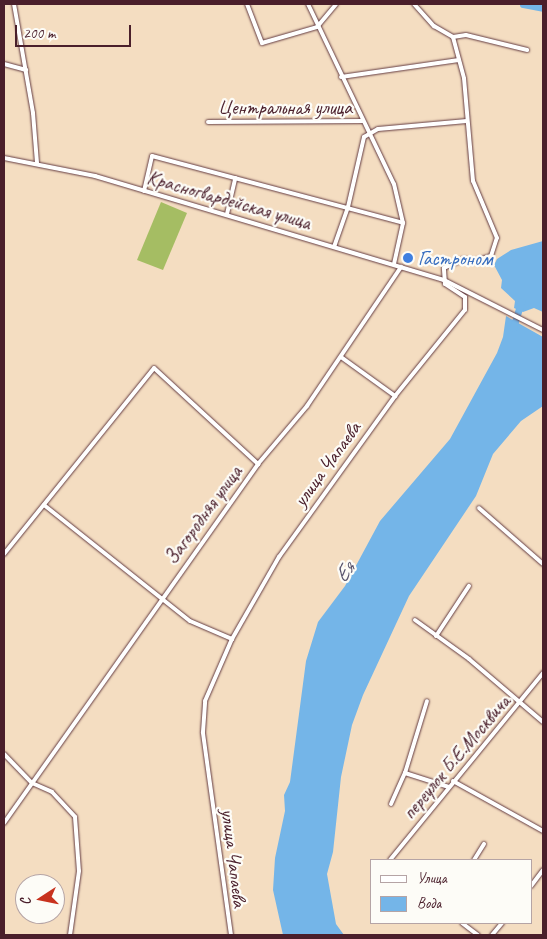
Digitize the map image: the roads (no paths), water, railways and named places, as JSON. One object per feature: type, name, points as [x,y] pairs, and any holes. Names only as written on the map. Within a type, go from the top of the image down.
[{"type":"street","points":[[14,4],[26,70],[37,163]]},
{"type":"street","points":[[247,4],[262,44],[317,27],[336,4]]},
{"type":"street","name":"Центральная улица","points":[[308,4],[317,27],[394,184],[404,223],[394,264]]},
{"type":"street","points":[[414,4],[434,26],[453,37],[466,35],[527,50]]},
{"type":"street","points":[[444,280],[444,268],[463,259],[475,261],[491,256],[497,238],[473,181],[464,78],[453,37]]},
{"type":"street","points":[[341,77],[460,60]]},
{"type":"street","points":[[4,64],[26,70]]},
{"type":"street","points":[[370,133],[378,129],[468,120]]},
{"type":"street","name":"Центральная улица","points":[[208,122],[363,121]]},
{"type":"street","name":"Центральная улица","points":[[334,247],[348,207],[364,137],[370,133]]},
{"type":"street","name":"Красногвардейская улица","points":[[144,191],[152,156],[404,223]]},
{"type":"street","name":"Красногвардейская улица","points":[[4,158],[95,176],[394,264],[444,280],[492,302],[543,330]]},
{"type":"street","points":[[227,214],[235,178]]},
{"type":"street","name":"Загородняя улица","points":[[4,823],[161,598],[258,464],[307,406],[401,267]]},
{"type":"street","name":"улица Чапаева","points":[[231,935],[223,895],[203,717],[206,702],[232,639],[279,557],[395,396],[461,317],[468,303],[465,297],[448,288],[444,280]]},
{"type":"street","points":[[341,357],[395,396]]},
{"type":"street","points":[[4,554],[154,368],[258,464]]},
{"type":"street","points":[[44,505],[199,626],[232,639]]},
{"type":"street","points":[[479,508],[543,564]]},
{"type":"street","points":[[436,636],[469,586]]},
{"type":"street","points":[[415,620],[522,702],[543,722]]},
{"type":"street","name":"переулок Б.Е.Москвича","points":[[391,859],[453,782],[522,702],[543,673]]},
{"type":"street","points":[[391,804],[405,773],[427,701]]},
{"type":"street","points":[[4,754],[32,783],[56,796],[71,811],[77,825],[79,871],[70,935]]},
{"type":"street","points":[[405,773],[449,787]]},
{"type":"street","points":[[453,782],[543,831]]},
{"type":"street","points":[[475,859],[484,844]]},
{"type":"street","points":[[532,885],[543,870]]},
{"type":"street","points":[[463,924],[478,935]]},
{"type":"street","points":[[492,935],[501,924]]},
{"type":"water","points":[[543,241],[543,312],[534,308],[523,312],[514,308],[515,301],[501,288],[502,280],[494,265],[497,259],[511,250]]},
{"type":"water","points":[[506,316],[543,337],[543,406],[521,421],[493,454],[476,496],[409,596],[363,695],[352,725],[341,777],[333,852],[327,874],[336,924],[344,935],[283,935],[273,890],[275,858],[285,811],[284,795],[290,782],[306,661],[318,622],[345,586],[380,521],[450,439],[497,353],[503,337]]},
{"type":"waterway","points":[[523,4],[543,8]]},
{"type":"waterway","name":"Ея","points":[[513,328],[521,301]]},
{"type":"place","name":"Гастроном","points":[[408,258]]}]
